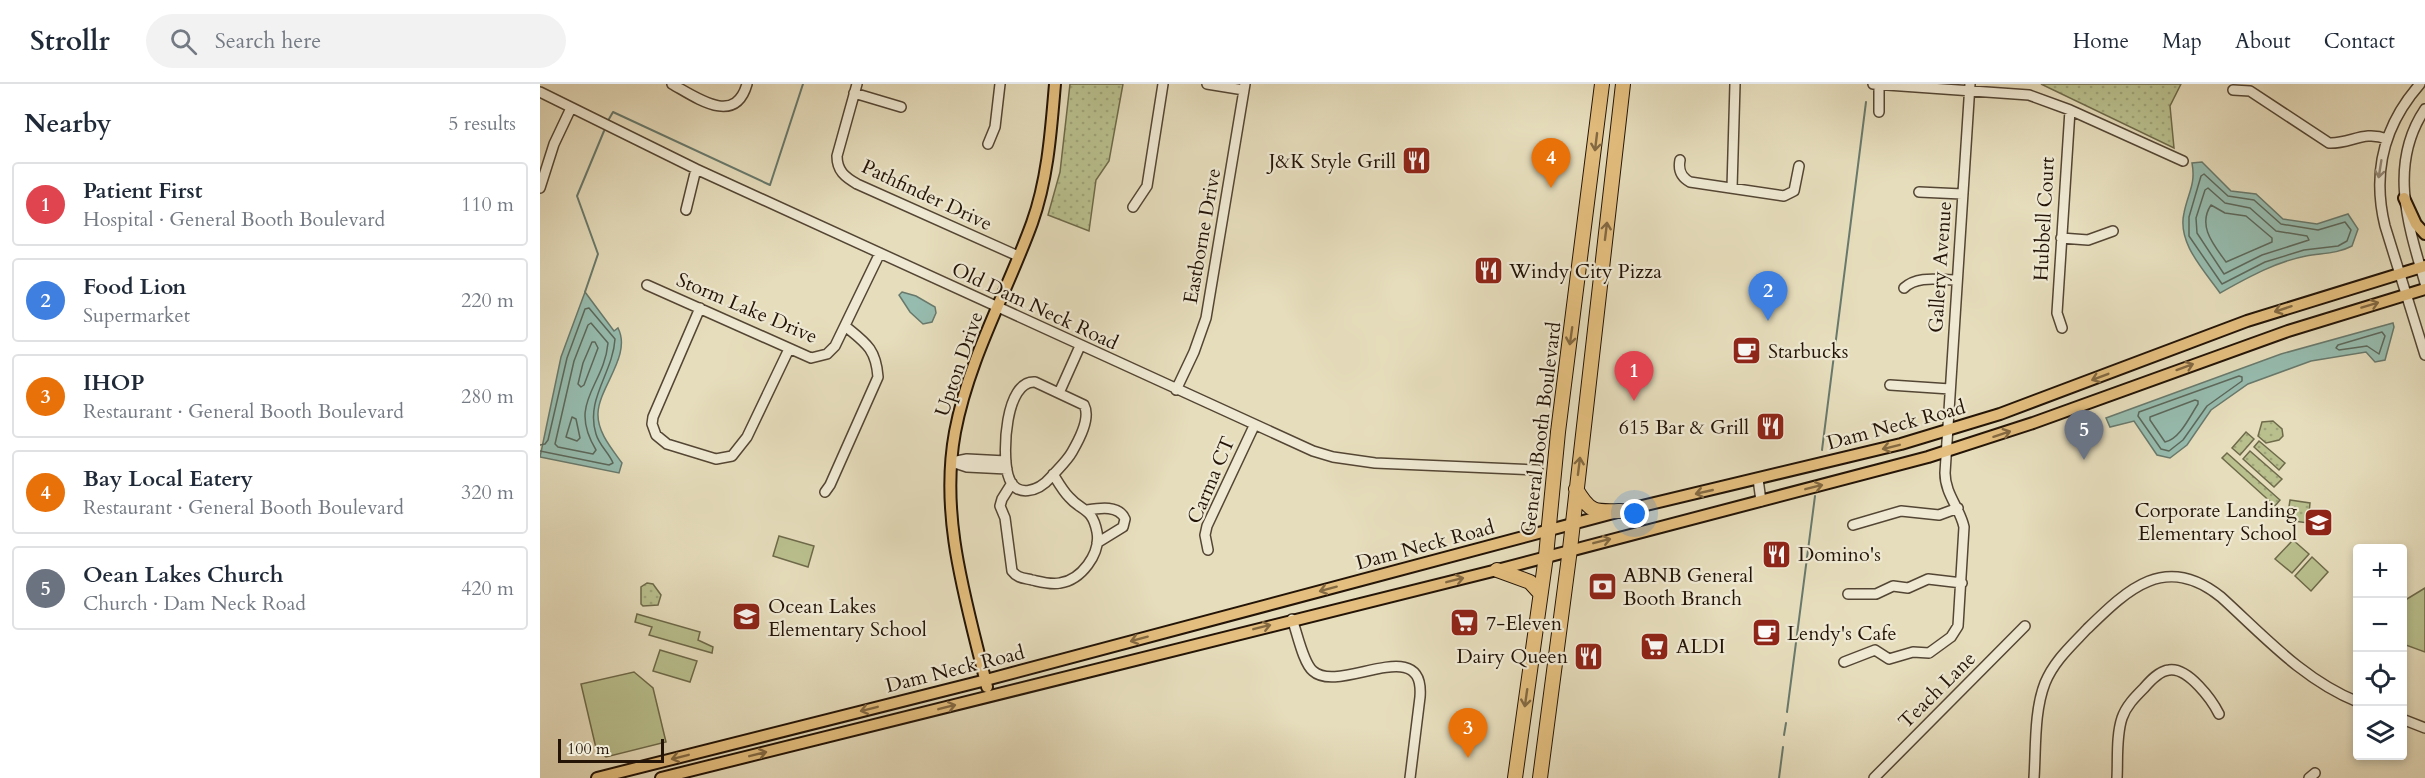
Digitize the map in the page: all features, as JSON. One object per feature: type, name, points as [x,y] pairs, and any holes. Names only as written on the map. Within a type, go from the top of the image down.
[{"type":"highway","name":"General Booth Boulevard","points":[[1515,778],[1546,556],[1547,531],[1602,84]]},
{"type":"highway","name":"General Booth Boulevard","points":[[1540,778],[1573,524],[1623,84]]},
{"type":"highway","points":[[1576,489],[1585,505],[1596,512],[1621,512]]},
{"type":"highway","points":[[1497,570],[1530,582],[1540,593]]},
{"type":"main road","name":"Upton Drive","points":[[990,696],[955,552],[951,509],[955,434],[968,381],[1032,223],[1045,179],[1056,84]]},
{"type":"main road","points":[[2404,198],[2416,224],[2425,234]]},
{"type":"main road","name":"Dam Neck Road","points":[[597,778],[986,680],[1573,524],[1947,430],[2000,414],[2247,321],[2423,267]]},
{"type":"main road","name":"Dam Neck Road","points":[[661,778],[1292,619],[1497,570],[1946,452],[2033,423],[2261,340],[2425,289]]},
{"type":"main road","points":[[1286,600],[1292,619]]},
{"type":"main road","points":[[723,746],[726,762]]},
{"type":"street","points":[[672,84],[723,108],[736,104],[740,100],[747,84]]},
{"type":"street","points":[[988,144],[995,127],[1000,84]]},
{"type":"street","points":[[1133,207],[1147,186],[1163,84]]},
{"type":"street","points":[[1207,84],[1245,87]]},
{"type":"street","points":[[1732,188],[1736,84]]},
{"type":"street","points":[[1874,84],[1970,87],[2029,95],[2070,110],[2183,161]]},
{"type":"street","points":[[1879,84],[1879,112]]},
{"type":"street","points":[[2420,84],[2404,105],[2387,139],[2378,178],[2381,210],[2425,355]]},
{"type":"street","name":"Eastborne Drive","points":[[1176,390],[1194,352],[1206,318],[1245,87]]},
{"type":"street","name":"Gallery Avenue","points":[[1844,662],[1875,650],[1889,659],[1913,652],[1929,653],[1951,637],[1958,626],[1965,538],[1962,516],[1947,489],[1945,473],[1970,87]]},
{"type":"street","points":[[856,89],[901,107]]},
{"type":"street","name":"Pathfinder Drive","points":[[856,89],[837,156],[842,174],[856,184],[1018,256]]},
{"type":"street","points":[[2233,90],[2250,91],[2329,143],[2372,135],[2387,139]]},
{"type":"street","name":"Old Dam Neck Road","points":[[540,92],[696,170],[1305,448],[1333,457],[1375,463],[1538,470]]},
{"type":"street","points":[[540,188],[554,144],[571,108]]},
{"type":"street","points":[[2425,109],[2406,150],[2403,172],[2409,229],[2423,267],[2425,283]]},
{"type":"street","name":"Hubbell Court","points":[[2061,328],[2057,313],[2070,110]]},
{"type":"street","points":[[1680,160],[1682,176],[1690,182],[1787,195],[1796,188],[1799,166]]},
{"type":"street","points":[[686,210],[696,170]]},
{"type":"street","points":[[1919,192],[1962,194]]},
{"type":"street","points":[[2061,238],[2088,240],[2113,231]]},
{"type":"street","name":"Storm Lake Drive","points":[[647,285],[789,349],[811,358],[821,357],[835,346],[879,253]]},
{"type":"street","points":[[1904,288],[1920,279],[1957,280]]},
{"type":"street","points":[[700,308],[653,417],[653,430],[667,444],[716,459],[726,458],[737,452],[747,437],[789,349]]},
{"type":"street","points":[[825,492],[878,377],[877,362],[868,345],[844,326]]},
{"type":"street","points":[[1059,393],[1080,346]]},
{"type":"street","points":[[1027,382],[1035,382],[1059,393],[1084,405],[1087,417],[1072,452],[1042,487],[1033,490],[1021,489],[1012,483],[1007,465],[1005,442],[1008,416],[1021,387],[1027,382]]},
{"type":"street","points":[[1890,385],[1950,389]]},
{"type":"street","name":"Carma CT","points":[[1208,550],[1205,535],[1207,526],[1254,426]]},
{"type":"street","points":[[952,462],[967,459],[1007,465]]},
{"type":"street","points":[[1012,483],[1000,506],[1005,518],[1010,567],[1015,575],[1053,584],[1068,581],[1093,558],[1097,543],[1096,530],[1087,510],[1069,498],[1053,474]]},
{"type":"street","points":[[1758,479],[1761,501]]},
{"type":"street","points":[[1853,525],[1887,517],[1901,511],[1930,515],[1948,513],[1958,508]]},
{"type":"street","points":[[1087,510],[1115,510],[1121,512],[1125,519],[1123,527],[1097,543]]},
{"type":"street","points":[[2034,778],[2039,706],[2044,684],[2051,671],[2061,656],[2120,597],[2129,590],[2150,581],[2179,578],[2207,588],[2221,597],[2305,672],[2334,691],[2353,700]]},
{"type":"street","points":[[1848,594],[1876,594],[1893,586],[1908,588],[1928,579],[1962,583]]},
{"type":"street","points":[[1292,619],[1308,666],[1319,675],[1332,678],[1397,666],[1410,670],[1418,679],[1421,686],[1410,778]]},
{"type":"street","name":"Teach Lane","points":[[1874,778],[2025,626]]},
{"type":"street","points":[[2117,778],[2119,728],[2124,712],[2130,702],[2167,669],[2186,675],[2210,699],[2219,714]]},
{"type":"street","points":[[2407,721],[2425,728]]},
{"type":"green space","points":[[1070,84],[1123,84],[1109,161],[1096,180],[1089,231],[1048,215],[1060,172]]},
{"type":"green space","points":[[2041,84],[2181,84],[2170,106],[2174,148]]},
{"type":"green space","points":[[2273,421],[2282,429],[2283,436],[2279,440],[2266,443],[2258,436],[2262,422]]},
{"type":"green space","points":[[2246,432],[2254,439],[2240,455],[2232,448]]},
{"type":"green space","points":[[2259,441],[2285,463],[2279,470],[2254,447]]},
{"type":"green space","points":[[2250,451],[2282,479],[2274,487],[2243,459]]},
{"type":"green space","points":[[2227,453],[2280,500],[2275,506],[2222,458]]},
{"type":"green space","points":[[2290,500],[2310,503],[2308,523],[2287,520]]},
{"type":"green space","points":[[779,536],[814,546],[808,567],[773,556]]},
{"type":"green space","points":[[2293,540],[2309,554],[2292,573],[2275,559]]},
{"type":"green space","points":[[2312,557],[2328,572],[2311,591],[2295,576]]},
{"type":"green space","points":[[647,583],[653,584],[661,595],[658,605],[643,606],[641,604],[641,587]]},
{"type":"green space","points":[[2425,588],[2425,652],[2407,645],[2407,599]]},
{"type":"green space","points":[[637,614],[700,632],[698,640],[713,647],[712,653],[649,635],[652,627],[635,622]]},
{"type":"green space","points":[[660,650],[697,661],[690,682],[653,671]]},
{"type":"green space","points":[[634,672],[653,688],[666,742],[606,757],[596,748],[581,684]]},
{"type":"water","points":[[2202,162],[2231,191],[2256,194],[2283,219],[2317,224],[2348,214],[2358,229],[2352,246],[2335,252],[2283,262],[2220,293],[2193,256],[2184,235],[2184,213],[2192,183],[2192,163]]},
{"type":"water","points":[[585,292],[614,331],[618,328],[621,338],[618,360],[598,413],[600,427],[622,463],[619,473],[540,457],[561,357]]},
{"type":"water","points":[[902,292],[916,296],[935,307],[936,313],[932,322],[923,324],[910,312],[899,295]]},
{"type":"water","points":[[2393,323],[2394,327],[2385,360],[2375,362],[2366,352],[2311,361],[2248,384],[2211,410],[2187,445],[2170,458],[2157,455],[2134,421],[2110,427],[2106,418],[2281,354]]},
{"type":"waterway","points":[[609,119],[613,112],[770,185],[803,84]]},
{"type":"waterway","points":[[1822,450],[1866,102]]},
{"type":"waterway","points":[[585,292],[598,254],[577,196],[604,131]]},
{"type":"waterway","points":[[1787,712],[1815,496]]},
{"type":"waterway","points":[[1784,735],[1786,723]]},
{"type":"waterway","points":[[1779,778],[1783,747]]},
{"type":"place","name":"J&K Style Grill","points":[[1417,161]]},
{"type":"place","name":"Bay Local Eatery","points":[[1551,188]]},
{"type":"place","name":"Windy City Pizza","points":[[1488,271]]},
{"type":"place","name":"Food Lion","points":[[1768,321]]},
{"type":"place","name":"Starbucks","points":[[1747,351]]},
{"type":"place","name":"Patient First","points":[[1634,401]]},
{"type":"place","name":"615 Bar & Grill","points":[[1770,427]]},
{"type":"place","name":"Oean Lakes Church","points":[[2084,460]]},
{"type":"place","name":"Corporate Landing Elementary School","points":[[2318,522]]},
{"type":"place","name":"Domino's","points":[[1777,554]]},
{"type":"place","name":"ABNB General Booth Branch","points":[[1602,587]]},
{"type":"place","name":"Ocean Lakes Elementary School","points":[[747,617]]},
{"type":"place","name":"7-Eleven","points":[[1465,623]]},
{"type":"place","name":"Lendy's Cafe","points":[[1766,633]]},
{"type":"place","name":"ALDI","points":[[1655,646]]},
{"type":"place","name":"Dairy Queen","points":[[1589,656]]},
{"type":"place","name":"IHOP","points":[[1468,758]]}]
